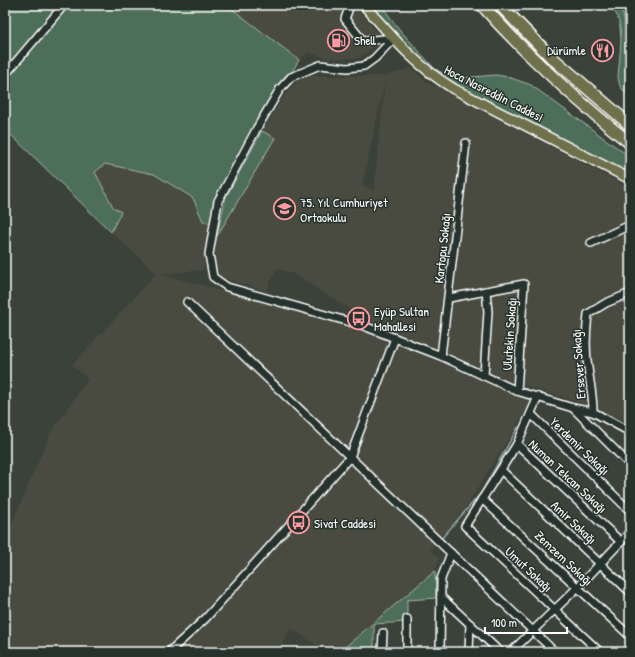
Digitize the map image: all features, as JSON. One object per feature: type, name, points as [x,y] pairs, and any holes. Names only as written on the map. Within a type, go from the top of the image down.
[{"type":"highway","points":[[482,5],[561,86],[630,143]]},
{"type":"highway","points":[[500,5],[550,56],[630,125]]},
{"type":"main road","name":"Hoca Nasreddin Caddesi","points":[[364,5],[413,59],[431,75],[454,89],[630,179]]},
{"type":"main road","points":[[628,5],[630,11]]},
{"type":"street","points":[[5,75],[64,5]]},
{"type":"street","points":[[350,5],[345,19],[363,41],[394,38]]},
{"type":"street","points":[[394,38],[375,58],[364,66],[347,68],[320,65],[291,77],[280,89],[257,128],[218,201],[209,254],[214,279],[222,285],[352,322],[441,356],[517,391],[573,408],[593,412],[630,432]]},
{"type":"street","name":"Kartopu Sokağı","points":[[441,356],[466,143]]},
{"type":"street","points":[[591,243],[630,225]]},
{"type":"street","name":"Ulutekin Sokağı","points":[[449,298],[524,284],[517,391]]},
{"type":"street","points":[[484,376],[488,312],[486,291]]},
{"type":"street","name":"Ersever Sokağı","points":[[593,412],[593,395],[587,367],[586,328],[588,314],[606,303],[630,293]]},
{"type":"street","points":[[187,302],[555,652]]},
{"type":"street","points":[[169,652],[206,618],[350,457],[395,338]]},
{"type":"street","points":[[482,498],[517,444],[538,397]]},
{"type":"street","points":[[573,408],[630,465]]},
{"type":"street","name":"Yerdemir Sokağı","points":[[531,414],[630,511]]},
{"type":"street","name":"Numan Tekcan Sokağı","points":[[517,444],[621,542]]},
{"type":"street","name":"Amir Sokağı","points":[[501,470],[630,592]]},
{"type":"street","name":"Zemzem Sokağı","points":[[482,498],[630,636]]},
{"type":"street","name":"Umut Sokağı","points":[[482,498],[465,526],[600,652]]},
{"type":"street","points":[[511,652],[601,564],[630,532]]},
{"type":"street","points":[[440,652],[441,579],[450,553]]},
{"type":"street","points":[[441,597],[500,652]]},
{"type":"street","points":[[407,619],[407,652]]},
{"type":"street","points":[[469,652],[470,624]]},
{"type":"street","points":[[382,652],[383,633]]},
{"type":"shaded area","points":[[227,5],[354,5],[381,37],[374,47],[359,58],[330,59],[309,52],[299,60]]},
{"type":"shaded area","points":[[411,68],[427,82],[630,188],[630,425],[627,421],[578,402],[501,378],[436,348],[369,322],[298,276],[277,268],[266,291],[220,277],[214,261],[216,238],[275,138],[262,131],[286,93],[297,81],[307,76],[386,76]],"holes":[[[385,81],[374,191],[362,185]]]},
{"type":"shaded area","points":[[105,164],[154,174],[193,198],[203,221],[210,224],[203,270],[159,274],[347,324],[404,346],[531,402],[466,507],[430,550],[439,558],[435,571],[339,652],[327,652],[291,628],[278,652],[5,652],[5,540],[50,434],[88,379],[72,365],[157,273],[111,232],[121,212],[113,207],[95,172]]},
{"type":"green space","points":[[5,5],[227,5],[299,60],[220,193],[210,224],[203,221],[193,198],[154,174],[105,164],[95,172],[113,207],[121,212],[111,232],[5,129]]},
{"type":"green space","points":[[370,5],[381,5],[399,29],[434,68],[444,74],[460,78],[496,75],[508,77],[531,85],[630,157],[630,174],[457,88],[416,58]]},
{"type":"green space","points":[[610,5],[618,5],[623,14],[626,25],[630,64],[630,99],[620,86],[618,78],[621,40],[620,30],[619,21]]},
{"type":"green space","points":[[262,131],[275,138],[216,238],[226,197]]},
{"type":"green space","points":[[435,571],[436,598],[407,600],[407,622],[374,624],[374,650],[344,648]]},
{"type":"waterway","points":[[441,539],[481,493],[518,427]]},
{"type":"place","name":"Shell","points":[[339,40]]},
{"type":"place","name":"Dürümle","points":[[602,50]]},
{"type":"place","name":"75. Yıl Cumhuriyet Ortaokulu","points":[[285,209]]},
{"type":"place","name":"Eyüp Sultan Mahallesi","points":[[359,318]]},
{"type":"place","name":"Sivat Caddesi","points":[[298,523]]}]
